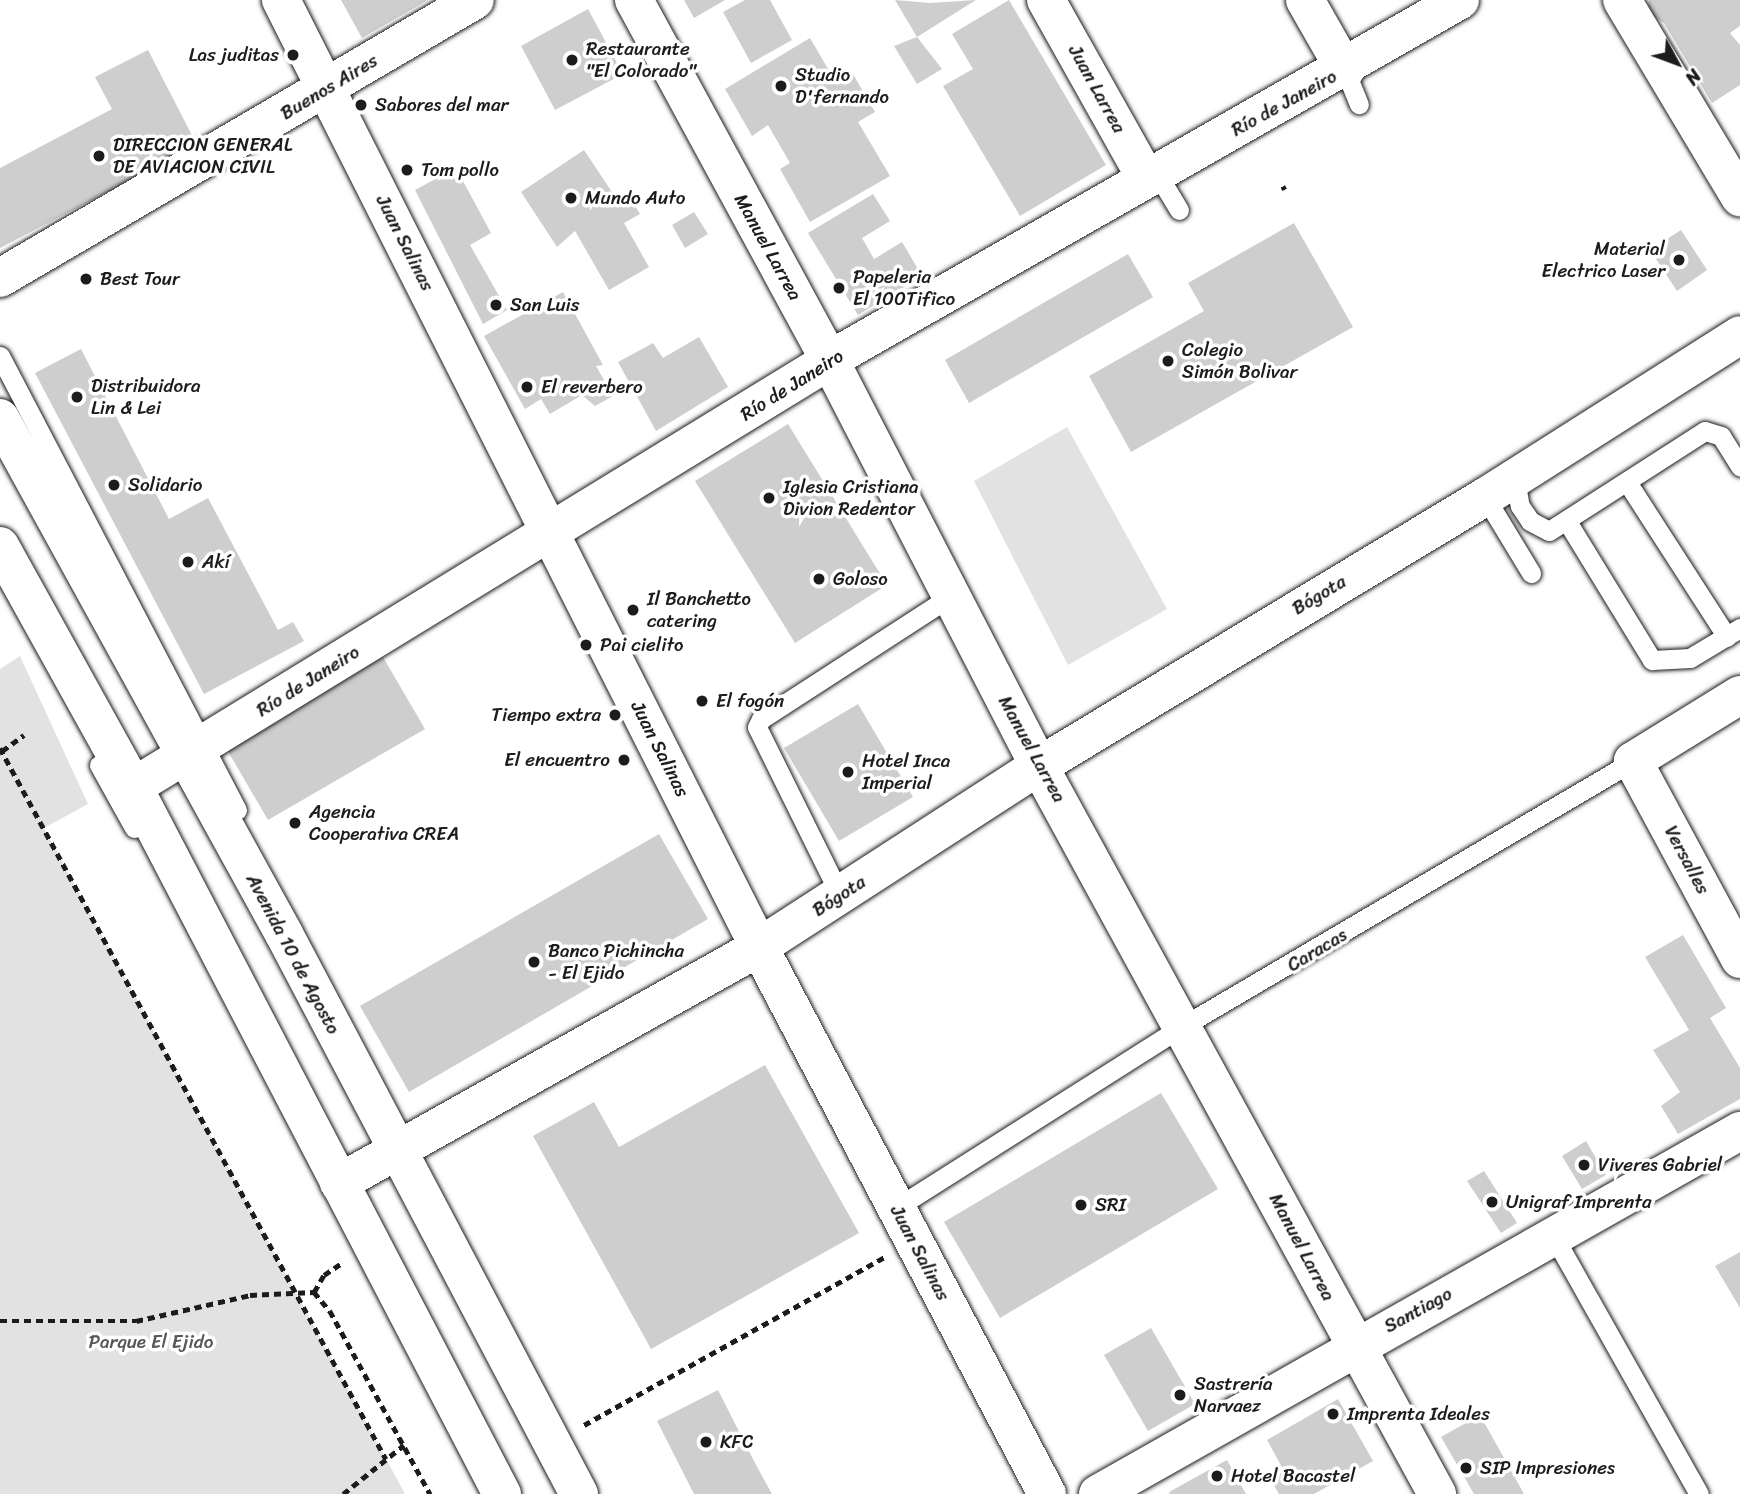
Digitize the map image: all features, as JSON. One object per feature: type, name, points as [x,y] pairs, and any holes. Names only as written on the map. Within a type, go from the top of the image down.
[{"type":"street","name":"Juan Salinas","points":[[281,0],[754,938],[1047,1494]]},
{"type":"street","name":"Buenos Aires","points":[[0,278],[474,0]]},
{"type":"street","name":"Manuel Larrea","points":[[634,0],[830,361],[1039,766],[1366,1350],[1437,1494]]},
{"type":"street","name":"Juan Larrea","points":[[1046,0],[1146,178]]},
{"type":"street","points":[[1305,0],[1352,87]]},
{"type":"street","name":"Río de Janeiro","points":[[133,787],[830,361],[1146,178],[1352,87],[1460,0]]},
{"type":"street","points":[[1622,0],[1740,197]]},
{"type":"street","name":"Bógota","points":[[339,1183],[395,1135],[754,938],[840,895],[1039,766],[1500,488],[1740,335]]},
{"type":"street","name":"Avenida 10 de Agosto","points":[[0,418],[195,750],[579,1494]]},
{"type":"street","points":[[0,546],[133,787],[502,1494]]},
{"type":"street","points":[[2,588],[38,612]]},
{"type":"street","name":"Caracas","points":[[1633,761],[1740,695]]},
{"type":"street","name":"Versalles","points":[[1633,761],[1740,959]]},
{"type":"street","name":"Santiago","points":[[1098,1494],[1366,1350],[1553,1235],[1740,1130]]},
{"type":"lane","points":[[1146,178],[1164,185],[1179,210]]},
{"type":"lane","points":[[0,355],[195,750]]},
{"type":"lane","points":[[1500,488],[1520,506],[1530,522],[1549,531],[1568,523],[1705,431],[1721,436],[1740,467]]},
{"type":"lane","points":[[1568,523],[1652,660],[1690,658],[1733,633],[1627,482]]},
{"type":"lane","points":[[1500,488],[1531,573]]},
{"type":"lane","points":[[2,588],[490,1494]]},
{"type":"lane","points":[[840,895],[757,727],[827,674],[951,596]]},
{"type":"lane","name":"Caracas","points":[[896,1208],[1183,1026],[1633,761]]},
{"type":"lane","points":[[1553,1235],[1699,1494]]},
{"type":"path","points":[[24,735],[1,750],[386,1459]]},
{"type":"path","points":[[584,1425],[897,1250]]},
{"type":"path","points":[[314,1292],[324,1275],[361,1252]]},
{"type":"path","points":[[0,1321],[136,1321],[250,1295],[314,1292],[330,1311],[430,1494]]},
{"type":"path","points":[[343,1494],[404,1445]]},
{"type":"green space","points":[[1067,427],[1167,609],[1068,665],[974,481]]},
{"type":"green space","name":"Parque El Ejido","points":[[20,656],[88,804],[44,828],[405,1494],[0,1494],[0,669]]},
{"type":"building","points":[[341,0],[428,0],[362,38]]},
{"type":"building","points":[[684,0],[725,0],[694,18]]},
{"type":"building","points":[[745,0],[770,0],[792,40],[751,63],[723,12]]},
{"type":"building","points":[[895,0],[930,3],[976,0],[917,37]]},
{"type":"building","points":[[1009,0],[1106,165],[1020,216],[943,86],[973,69],[952,34]]},
{"type":"building","points":[[1649,0],[1740,0],[1740,26],[1730,33],[1740,45],[1740,85],[1712,103],[1664,23],[1647,13]]},
{"type":"building","name":"Restaurante \"El Colorado\"","points":[[588,9],[623,74],[555,110],[521,46]]},
{"type":"building","points":[[917,37],[942,69],[917,84],[894,46]]},
{"type":"building","points":[[810,38],[837,84],[853,74],[875,112],[858,122],[890,176],[810,222],[780,169],[790,163],[768,125],[752,136],[725,89]]},
{"type":"building","name":"DIRECCION GENERAL DE AVIACION CIVIL","points":[[148,50],[197,145],[0,248],[0,168],[112,109],[95,77]]},
{"type":"building","points":[[584,150],[620,204],[631,199],[640,214],[624,223],[649,267],[609,290],[575,231],[557,247],[521,192]]},
{"type":"building","points":[[456,168],[491,233],[470,245],[507,310],[483,324],[415,190]]},
{"type":"building","points":[[873,194],[890,221],[862,238],[874,259],[902,242],[922,276],[858,315],[808,233]]},
{"type":"building","points":[[694,212],[708,234],[685,248],[672,225]]},
{"type":"building","points":[[1294,223],[1353,327],[1131,452],[1089,376],[1204,311],[1188,283]]},
{"type":"building","name":"Material Electrico Laser","points":[[1681,230],[1707,270],[1677,291],[1650,250]]},
{"type":"building","points":[[1128,254],[1153,297],[969,403],[945,360]]},
{"type":"building","points":[[563,292],[603,365],[596,366],[613,396],[595,406],[582,395],[550,414],[541,399],[525,409],[484,336]]},
{"type":"building","points":[[699,337],[728,387],[656,431],[618,362],[653,343],[663,358]]},
{"type":"building","points":[[81,349],[169,519],[208,498],[278,630],[293,622],[304,641],[204,694],[35,373]]},
{"type":"building","points":[[788,424],[887,585],[795,643],[695,481]]},
{"type":"building","points":[[383,657],[425,729],[268,820],[226,748]]},
{"type":"building","name":"Hotel Inca Imperial","points":[[858,704],[913,797],[839,841],[784,748]]},
{"type":"building","name":"Banco Pichincha - El Ejido","points":[[659,834],[708,919],[409,1092],[360,1006]]},
{"type":"building","points":[[1683,935],[1726,1008],[1710,1018],[1740,1068],[1740,1099],[1678,1134],[1661,1106],[1680,1092],[1653,1050],[1689,1030],[1645,957]]},
{"type":"building","points":[[765,1065],[859,1233],[651,1349],[533,1136],[594,1102],[619,1147]]},
{"type":"building","name":"SRI","points":[[1161,1093],[1218,1189],[1000,1318],[944,1222]]},
{"type":"building","name":"Viveres Gabriel","points":[[1586,1141],[1606,1175],[1582,1189],[1562,1156]]},
{"type":"building","name":"Unigraf Imprenta","points":[[1484,1171],[1517,1223],[1501,1233],[1467,1181]]},
{"type":"building","points":[[1740,1252],[1740,1308],[1715,1266]]},
{"type":"building","points":[[1151,1328],[1195,1404],[1148,1431],[1104,1355]]},
{"type":"building","name":"KFC","points":[[718,1390],[772,1494],[694,1494],[657,1421]]},
{"type":"building","points":[[1338,1399],[1373,1461],[1314,1494],[1279,1494],[1270,1479],[1284,1471],[1267,1440]]},
{"type":"building","points":[[1480,1415],[1524,1494],[1474,1494],[1441,1437]]},
{"type":"building","name":"Hotel Bacastel","points":[[1227,1460],[1246,1494],[1170,1494],[1169,1492]]},
{"type":"place","name":"Las juditas","points":[[293,55]]},
{"type":"place","name":"Restaurante \"El Colorado\"","points":[[572,60]]},
{"type":"place","name":"Studio D'fernando","points":[[781,86]]},
{"type":"place","name":"Sabores del mar","points":[[361,105]]},
{"type":"place","name":"DIRECCION GENERAL DE AVIACION CIVIL","points":[[99,156]]},
{"type":"place","name":"Tom pollo","points":[[407,170]]},
{"type":"place","name":"Mundo Auto","points":[[571,198]]},
{"type":"place","name":"Material Electrico Laser","points":[[1679,260]]},
{"type":"place","name":"Best Tour","points":[[86,279]]},
{"type":"place","name":"Papeleria El 100Tifico","points":[[839,288]]},
{"type":"place","name":"San Luis","points":[[496,305]]},
{"type":"place","name":"Colegio Simón Bolivar","points":[[1168,361]]},
{"type":"place","name":"El reverbero","points":[[527,387]]},
{"type":"place","name":"Distribuidora Lin & Lei","points":[[77,397]]},
{"type":"place","name":"Solidario","points":[[114,485]]},
{"type":"place","name":"Iglesia Cristiana Divion Redentor","points":[[769,498]]},
{"type":"place","name":"Akí","points":[[188,562]]},
{"type":"place","name":"Goloso","points":[[819,579]]},
{"type":"place","name":"Il Banchetto catering","points":[[633,610]]},
{"type":"place","name":"Pai cielito","points":[[586,645]]},
{"type":"place","name":"El fogón","points":[[702,701]]},
{"type":"place","name":"Tiempo extra","points":[[615,715]]},
{"type":"place","name":"El encuentro","points":[[624,760]]},
{"type":"place","name":"Hotel Inca Imperial","points":[[848,772]]},
{"type":"place","name":"Agencia Cooperativa CREA","points":[[295,823]]},
{"type":"place","name":"Banco Pichincha - El Ejido","points":[[534,962]]},
{"type":"place","name":"Viveres Gabriel","points":[[1584,1165]]},
{"type":"place","name":"Unigraf Imprenta","points":[[1492,1202]]},
{"type":"place","name":"SRI","points":[[1081,1205]]},
{"type":"place","name":"Sastrería Narvaez","points":[[1180,1395]]},
{"type":"place","name":"Imprenta Ideales","points":[[1333,1414]]},
{"type":"place","name":"KFC","points":[[706,1442]]},
{"type":"place","name":"SIP Impresiones","points":[[1466,1468]]},
{"type":"place","name":"Hotel Bacastel","points":[[1217,1476]]}]
